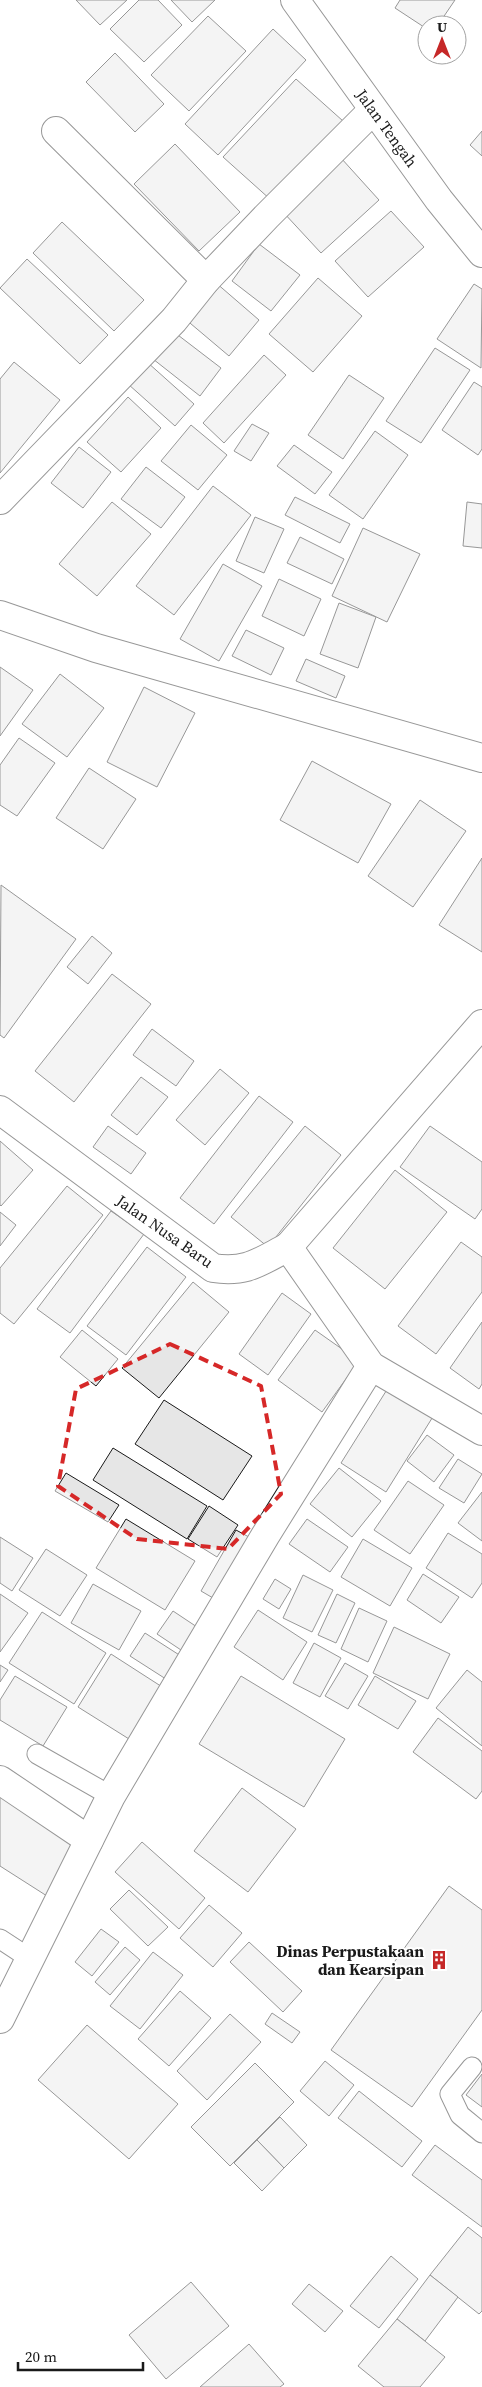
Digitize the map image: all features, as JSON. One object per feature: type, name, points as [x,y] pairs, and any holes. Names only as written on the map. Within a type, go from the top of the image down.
[{"type":"street","name":"Jalan Tengah","points":[[295,0],[439,200],[482,253]]},
{"type":"street","points":[[0,500],[174,320],[206,280],[373,110]]},
{"type":"street","points":[[56,131],[206,280]]},
{"type":"street","points":[[0,615],[96,648],[482,758]]},
{"type":"street","points":[[482,1024],[288,1247],[371,1366],[482,1431]]},
{"type":"street","name":"Jalan Nusa Baru","points":[[0,1110],[213,1268],[232,1270],[254,1265],[288,1247]]},
{"type":"street","points":[[0,2019],[111,1796],[270,1528],[371,1366]]},
{"type":"street","points":[[0,1780],[89,1840]]},
{"type":"lane","points":[[37,1754],[111,1796]]},
{"type":"lane","points":[[0,1939],[29,1958]]},
{"type":"lane","points":[[472,2067],[450,2094],[460,2115],[482,2133]]},
{"type":"highlighted area","points":[[170,1344],[261,1386],[281,1494],[228,1549],[137,1539],[58,1486],[76,1389]]},
{"type":"building","points":[[76,0],[127,0],[100,25]]},
{"type":"building","points":[[139,0],[158,0],[182,25],[144,62],[110,29]]},
{"type":"building","points":[[171,0],[215,0],[192,22]]},
{"type":"building","points":[[400,0],[455,0],[445,15],[417,15],[417,22],[395,8]]},
{"type":"building","points":[[208,16],[246,51],[189,111],[151,75]]},
{"type":"building","points":[[273,29],[306,60],[218,155],[185,124]]},
{"type":"building","points":[[115,53],[164,104],[135,132],[86,82]]},
{"type":"building","points":[[296,79],[343,121],[271,200],[223,157]]},
{"type":"building","points":[[482,131],[482,156],[470,145]]},
{"type":"building","points":[[175,144],[240,212],[199,251],[134,184]]},
{"type":"building","points":[[341,158],[379,200],[321,253],[283,212]]},
{"type":"building","points":[[391,211],[424,247],[368,297],[335,261]]},
{"type":"building","points":[[62,222],[144,300],[114,331],[33,253]]},
{"type":"building","points":[[259,244],[300,275],[271,311],[232,281]]},
{"type":"building","points":[[27,259],[108,335],[80,364],[0,288]]},
{"type":"building","points":[[318,278],[362,316],[313,372],[269,334]]},
{"type":"building","points":[[215,282],[259,320],[229,356],[184,318]]},
{"type":"building","points":[[474,284],[482,289],[481,368],[437,339]]},
{"type":"building","points":[[174,332],[221,368],[200,396],[153,359]]},
{"type":"building","points":[[435,348],[470,370],[421,443],[386,421]]},
{"type":"building","points":[[264,355],[286,375],[224,443],[203,423]]},
{"type":"building","points":[[14,362],[60,400],[0,473],[0,379]]},
{"type":"building","points":[[147,362],[194,404],[175,426],[128,384]]},
{"type":"building","points":[[349,375],[384,398],[343,459],[308,435]]},
{"type":"building","points":[[474,382],[482,387],[482,449],[478,455],[442,430]]},
{"type":"building","points":[[128,397],[161,428],[121,472],[87,442]]},
{"type":"building","points":[[252,424],[269,433],[251,461],[234,451]]},
{"type":"building","points":[[191,425],[227,455],[198,490],[161,461]]},
{"type":"building","points":[[375,431],[408,455],[363,519],[329,495]]},
{"type":"building","points":[[294,445],[332,472],[315,494],[277,466]]},
{"type":"building","points":[[79,447],[111,472],[83,508],[51,483]]},
{"type":"building","points":[[146,467],[185,497],[161,528],[121,499]]},
{"type":"building","points":[[213,486],[251,515],[174,615],[136,586]]},
{"type":"building","points":[[295,497],[350,524],[340,543],[285,515]]},
{"type":"building","points":[[112,502],[151,534],[97,596],[59,564]]},
{"type":"building","points":[[467,502],[482,504],[482,548],[463,546]]},
{"type":"building","points":[[255,517],[284,529],[264,573],[236,561]]},
{"type":"building","points":[[363,528],[420,554],[387,622],[332,596]]},
{"type":"building","points":[[300,537],[344,559],[332,584],[287,563]]},
{"type":"building","points":[[223,564],[262,586],[219,661],[180,639]]},
{"type":"building","points":[[279,579],[321,599],[304,636],[262,616]]},
{"type":"building","points":[[339,603],[376,617],[358,668],[320,654]]},
{"type":"building","points":[[246,630],[284,648],[271,675],[232,656]]},
{"type":"building","points":[[306,659],[345,676],[336,698],[296,681]]},
{"type":"building","points":[[0,667],[33,690],[0,736]]},
{"type":"building","points":[[60,674],[104,708],[67,757],[22,724]]},
{"type":"building","points":[[144,687],[195,713],[157,787],[107,762]]},
{"type":"building","points":[[19,738],[55,763],[17,816],[0,805],[0,765]]},
{"type":"building","points":[[312,761],[391,804],[358,863],[280,820]]},
{"type":"building","points":[[89,768],[136,799],[103,849],[56,818]]},
{"type":"building","points":[[420,800],[466,831],[413,907],[368,876]]},
{"type":"building","points":[[482,858],[482,952],[439,925]]},
{"type":"building","points":[[1,885],[76,939],[4,1038],[0,1035]]},
{"type":"building","points":[[92,936],[112,953],[88,984],[67,967]]},
{"type":"building","points":[[112,974],[151,1004],[74,1102],[35,1071]]},
{"type":"building","points":[[152,1029],[194,1061],[176,1086],[133,1055]]},
{"type":"building","points":[[220,1069],[249,1093],[205,1145],[176,1120]]},
{"type":"building","points":[[141,1077],[168,1097],[137,1135],[111,1115]]},
{"type":"building","points":[[259,1096],[293,1122],[214,1224],[180,1198]]},
{"type":"building","points":[[108,1126],[146,1153],[131,1174],[93,1147]]},
{"type":"building","points":[[305,1126],[341,1155],[268,1247],[231,1217]]},
{"type":"building","points":[[430,1126],[482,1162],[482,1209],[475,1219],[400,1167]]},
{"type":"building","points":[[0,1141],[33,1170],[1,1206],[0,1205]]},
{"type":"building","points":[[395,1170],[447,1212],[385,1289],[333,1248]]},
{"type":"building","points":[[67,1186],[103,1215],[14,1324],[0,1313],[0,1268]]},
{"type":"building","points":[[111,1211],[144,1234],[70,1333],[37,1309]]},
{"type":"building","points":[[0,1212],[16,1225],[0,1246]]},
{"type":"building","points":[[461,1242],[482,1257],[482,1292],[436,1354],[398,1326]]},
{"type":"building","points":[[147,1247],[186,1277],[126,1355],[87,1326]]},
{"type":"building","points":[[193,1282],[229,1312],[159,1398],[122,1368]]},
{"type":"building","points":[[282,1293],[311,1314],[268,1375],[239,1354]]},
{"type":"building","points":[[482,1322],[482,1384],[479,1389],[450,1368]]},
{"type":"building","points":[[82,1330],[118,1359],[96,1386],[60,1357]]},
{"type":"building","points":[[315,1330],[359,1361],[322,1412],[278,1380]]},
{"type":"building","points":[[388,1388],[434,1415],[386,1492],[341,1463]]},
{"type":"building","points":[[164,1400],[252,1456],[223,1500],[135,1444]]},
{"type":"building","points":[[427,1435],[454,1455],[434,1482],[407,1461]]},
{"type":"building","points":[[113,1448],[207,1506],[187,1539],[93,1480]]},
{"type":"building","points":[[458,1459],[482,1474],[464,1503],[439,1488]]},
{"type":"building","points":[[339,1468],[381,1501],[352,1537],[310,1504]]},
{"type":"building","points":[[66,1473],[119,1505],[108,1522],[55,1491]]},
{"type":"building","points":[[408,1481],[444,1505],[410,1554],[374,1530]]},
{"type":"building","points":[[482,1492],[482,1541],[458,1523]]},
{"type":"building","points":[[209,1506],[238,1525],[217,1557],[188,1539]]},
{"type":"building","points":[[126,1519],[195,1561],[165,1610],[96,1568]]},
{"type":"building","points":[[307,1519],[348,1547],[330,1572],[289,1544]]},
{"type":"building","points":[[236,1530],[260,1543],[225,1605],[201,1591]]},
{"type":"building","points":[[448,1533],[482,1554],[482,1583],[472,1598],[426,1568]]},
{"type":"building","points":[[0,1537],[33,1558],[12,1591],[0,1583]]},
{"type":"building","points":[[363,1539],[412,1568],[390,1606],[341,1577]]},
{"type":"building","points":[[46,1549],[87,1575],[60,1616],[19,1590]]},
{"type":"building","points":[[423,1574],[459,1597],[441,1623],[407,1600]]},
{"type":"building","points":[[303,1575],[333,1590],[312,1632],[283,1618]]},
{"type":"building","points":[[275,1579],[291,1589],[279,1609],[263,1599]]},
{"type":"building","points":[[93,1584],[141,1611],[119,1650],[71,1623]]},
{"type":"building","points":[[0,1594],[28,1613],[0,1652]]},
{"type":"building","points":[[337,1594],[355,1603],[336,1643],[318,1635]]},
{"type":"building","points":[[359,1608],[387,1621],[368,1662],[341,1649]]},
{"type":"building","points":[[258,1610],[307,1642],[283,1680],[234,1647]]},
{"type":"building","points":[[173,1611],[203,1631],[187,1654],[157,1634]]},
{"type":"building","points":[[42,1612],[106,1653],[74,1704],[9,1663]]},
{"type":"building","points":[[394,1627],[450,1654],[428,1699],[373,1673]]},
{"type":"building","points":[[145,1633],[184,1658],[169,1681],[130,1656]]},
{"type":"building","points":[[314,1643],[341,1658],[320,1697],[293,1683]]},
{"type":"building","points":[[111,1654],[170,1692],[137,1744],[78,1707]]},
{"type":"building","points":[[345,1663],[368,1676],[348,1709],[325,1696]]},
{"type":"building","points":[[0,1665],[8,1670],[0,1682]]},
{"type":"building","points":[[467,1670],[482,1682],[482,1746],[436,1708]]},
{"type":"building","points":[[15,1676],[67,1707],[43,1746],[0,1720],[0,1700]]},
{"type":"building","points":[[241,1676],[345,1739],[304,1807],[199,1744]]},
{"type":"building","points":[[375,1676],[416,1701],[398,1729],[358,1705]]},
{"type":"building","points":[[438,1718],[482,1751],[482,1791],[476,1799],[413,1752]]},
{"type":"building","points":[[242,1788],[296,1829],[248,1892],[194,1851]]},
{"type":"building","points":[[0,1792],[80,1843],[47,1896],[0,1866]]},
{"type":"building","points":[[142,1842],[205,1898],[179,1929],[115,1872]]},
{"type":"building","name":"Dinas Perpustakaan dan Kearsipan","points":[[449,1886],[482,1910],[482,2010],[412,2107],[331,2050]]},
{"type":"building","points":[[129,1890],[168,1927],[148,1946],[110,1909]]},
{"type":"building","points":[[209,1905],[242,1933],[213,1967],[180,1938]]},
{"type":"building","points":[[101,1929],[119,1942],[92,1976],[75,1962]]},
{"type":"building","points":[[249,1942],[302,1991],[283,2012],[230,1962]]},
{"type":"building","points":[[125,1947],[140,1960],[110,1995],[95,1982]]},
{"type":"building","points":[[153,1952],[183,1975],[140,2029],[110,2006]]},
{"type":"building","points":[[180,1991],[211,2018],[169,2066],[138,2039]]},
{"type":"building","points":[[272,2013],[300,2032],[292,2043],[265,2024]]},
{"type":"building","points":[[230,2014],[261,2042],[207,2100],[177,2071]]},
{"type":"building","points":[[87,2025],[178,2104],[129,2159],[38,2080]]},
{"type":"building","points":[[325,2061],[354,2085],[329,2116],[300,2091]]},
{"type":"building","points":[[255,2063],[294,2102],[230,2166],[191,2127]]},
{"type":"building","points":[[482,2074],[482,2107],[466,2095]]},
{"type":"building","points":[[359,2091],[422,2141],[402,2167],[338,2118]]},
{"type":"building","points":[[280,2117],[307,2145],[284,2168],[257,2140]]},
{"type":"building","points":[[257,2140],[284,2168],[262,2191],[234,2163]]},
{"type":"building","points":[[435,2145],[482,2180],[482,2227],[412,2175]]},
{"type":"building","points":[[468,2227],[482,2238],[482,2311],[479,2314],[430,2275]]},
{"type":"building","points":[[391,2256],[418,2279],[379,2328],[350,2306]]},
{"type":"building","points":[[430,2275],[458,2297],[425,2341],[397,2319]]},
{"type":"building","points":[[191,2282],[229,2326],[166,2379],[129,2335]]},
{"type":"building","points":[[309,2284],[343,2311],[325,2332],[292,2304]]},
{"type":"building","points":[[397,2319],[445,2357],[420,2387],[384,2387],[358,2366]]},
{"type":"building","points":[[249,2344],[284,2384],[280,2387],[200,2387]]},
{"type":"place","name":"Dinas Perpustakaan dan Kearsipan","points":[[439,1960]]}]
